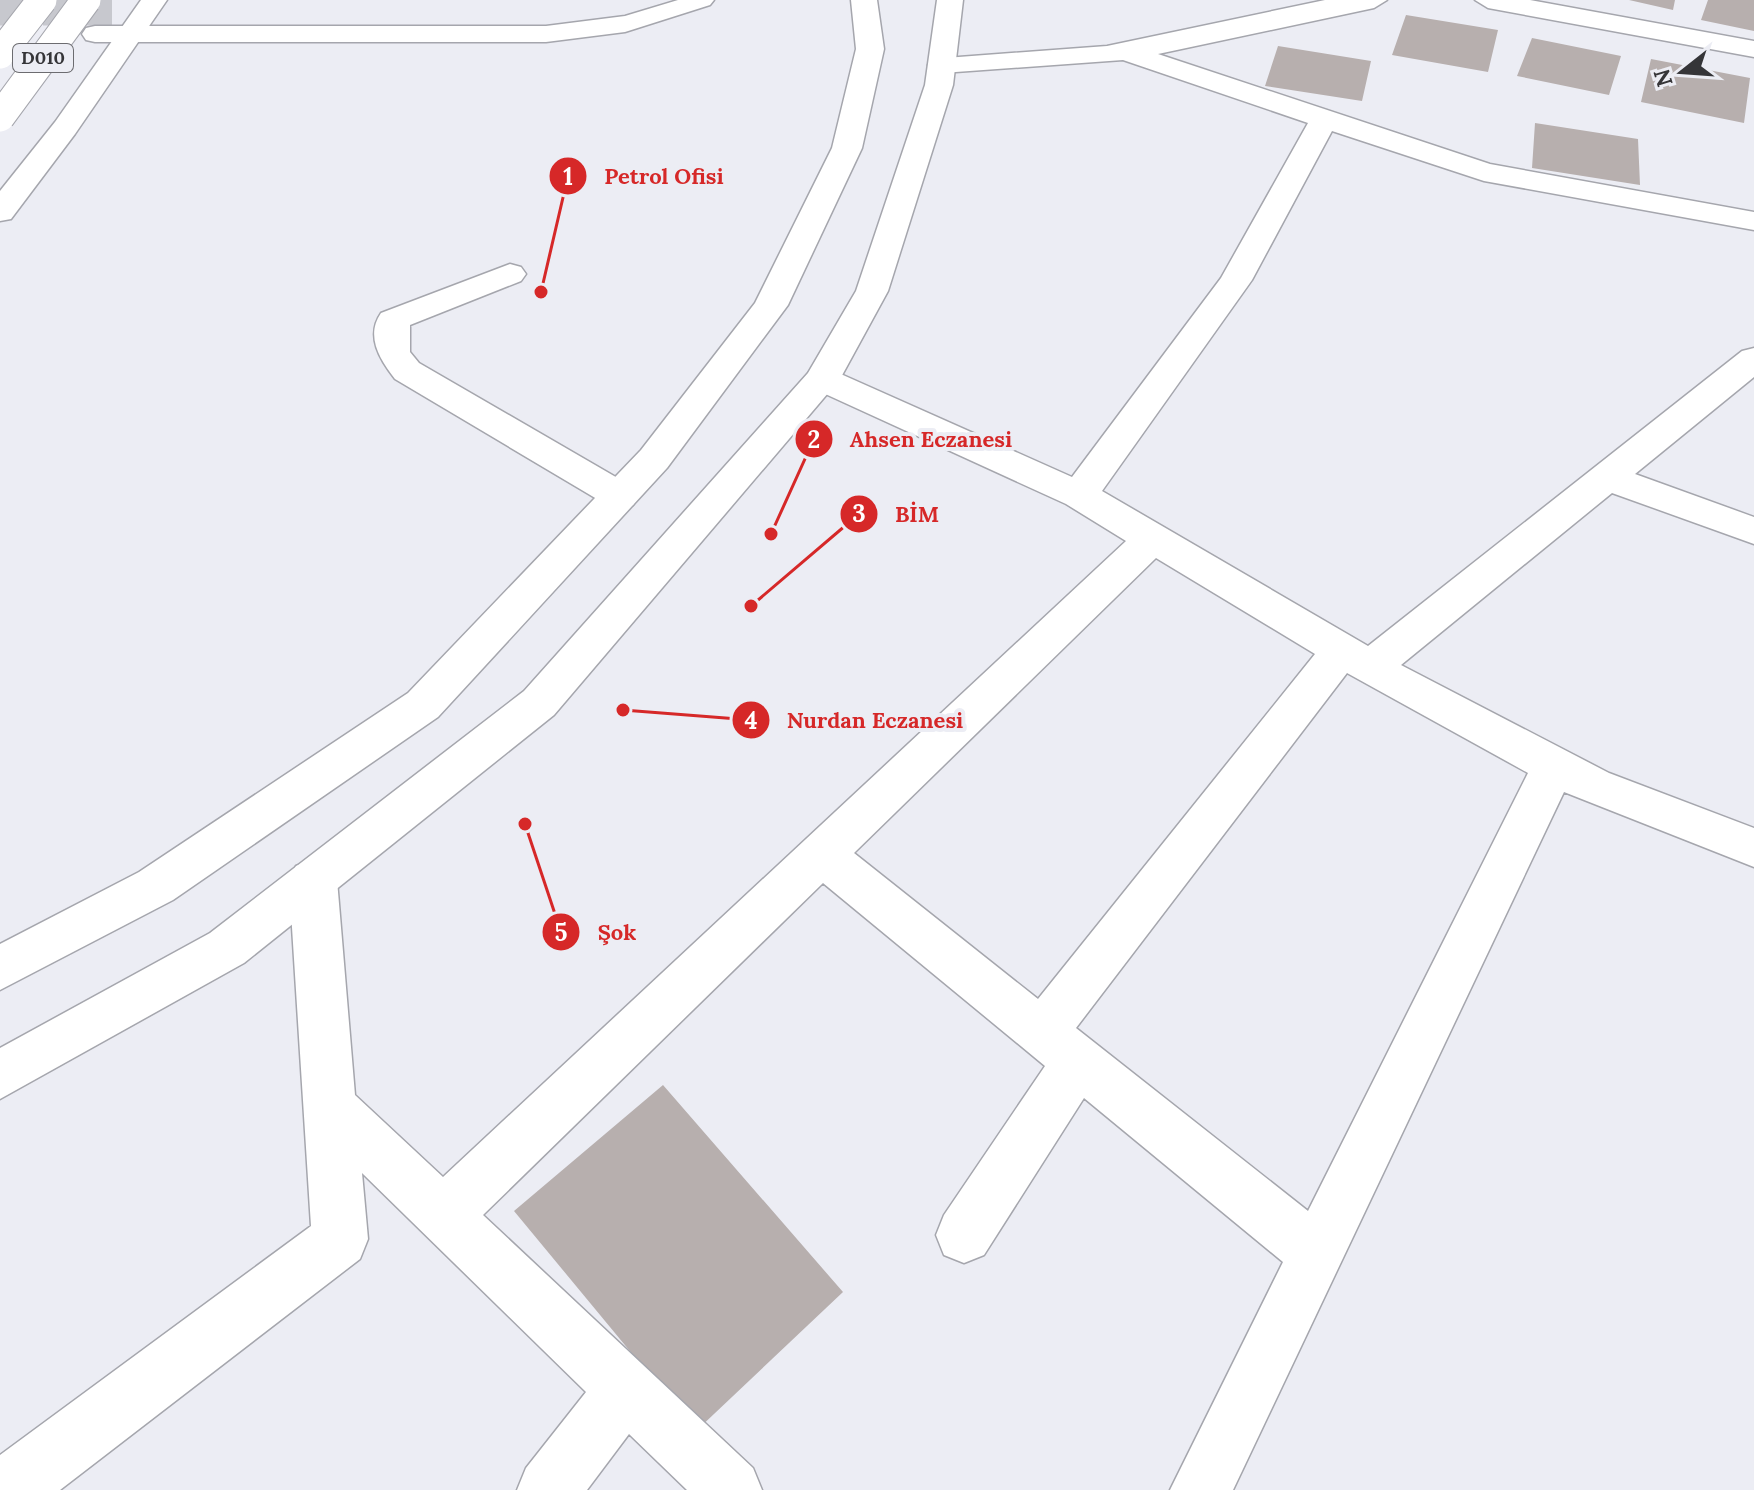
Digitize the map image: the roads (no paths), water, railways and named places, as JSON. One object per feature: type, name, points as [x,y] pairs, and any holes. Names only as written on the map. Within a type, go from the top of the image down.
[{"type":"main road","name":"D010","points":[[0,54],[42,0]]},
{"type":"main road","name":"D010","points":[[0,117],[86,0]]},
{"type":"main road","points":[[95,34],[145,15],[508,13],[575,10],[633,0]]},
{"type":"main road","points":[[112,11],[560,33],[605,30],[660,18],[701,0]]},
{"type":"main road","points":[[0,968],[156,886],[423,705],[654,459],[778,290],[847,148],[870,49],[864,0]]},
{"type":"main road","points":[[0,1075],[227,948],[539,703],[822,379],[872,291],[939,85],[950,0]]},
{"type":"main road","points":[[942,65],[1125,52],[1209,37],[1324,6],[1374,0]]},
{"type":"main road","points":[[1488,0],[1754,49]]},
{"type":"main road","points":[[0,212],[145,15]]},
{"type":"main road","points":[[1125,52],[1484,172],[1754,221]]},
{"type":"main road","points":[[1079,495],[1236,280],[1324,119]]},
{"type":"main road","points":[[510,274],[393,320],[393,354],[407,371],[620,496]]},
{"type":"main road","points":[[964,1235],[1060,1047],[1355,659],[1607,477],[1754,359]]},
{"type":"main road","points":[[822,379],[1079,495],[1355,659],[1593,786],[1754,848]]},
{"type":"main road","points":[[1607,477],[1754,531]]},
{"type":"main road","points":[[444,1214],[1152,539]]},
{"type":"main road","points":[[1201,1490],[1554,766]]},
{"type":"main road","points":[[821,854],[1317,1254]]},
{"type":"main road","points":[[0,1488],[35,1471],[340,1239],[313,880]]},
{"type":"main road","points":[[329,1105],[731,1490]]},
{"type":"main road","points":[[548,1490],[626,1389]]},
{"type":"tunnel","points":[[0,11],[112,11]]},
{"type":"place","name":"Petrol Ofisi","points":[[541,292]]},
{"type":"place","name":"Ahsen Eczanesi","points":[[771,534]]},
{"type":"place","name":"BİM","points":[[751,606]]},
{"type":"place","name":"Nurdan Eczanesi","points":[[623,710]]},
{"type":"place","name":"Şok","points":[[525,824]]}]
